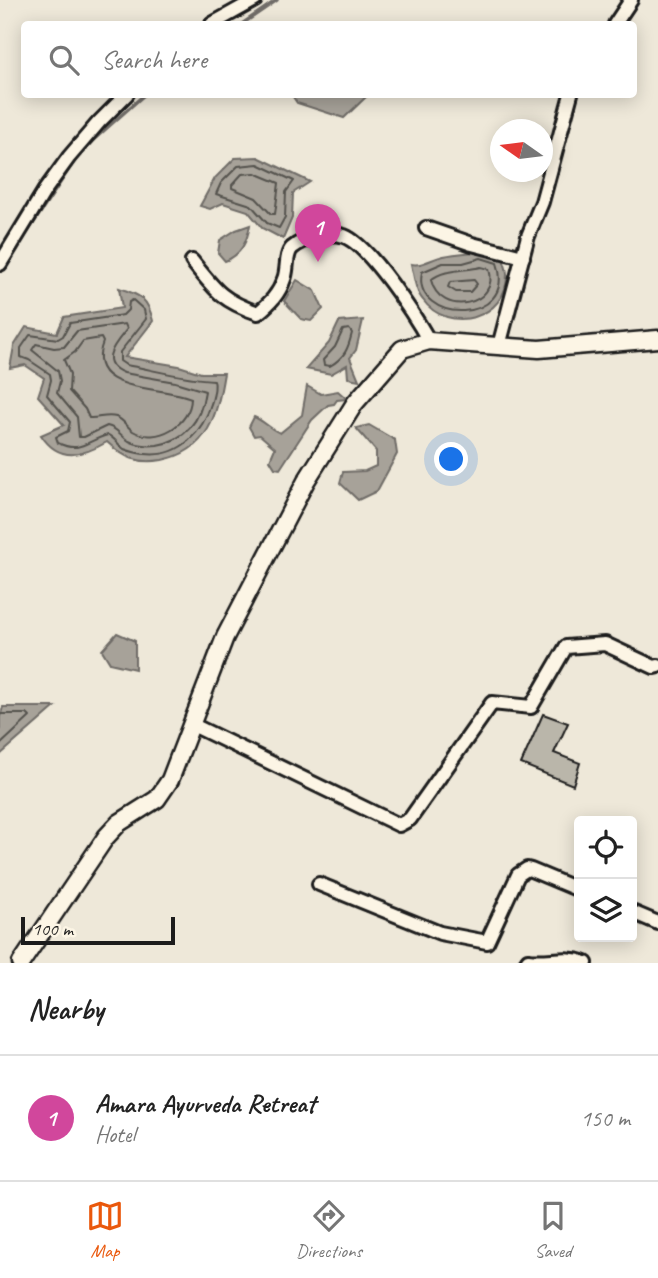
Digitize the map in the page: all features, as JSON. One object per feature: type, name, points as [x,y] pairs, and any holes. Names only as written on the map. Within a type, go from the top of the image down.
[{"type":"street","points":[[217,21],[255,0]]},
{"type":"street","points":[[617,21],[631,0]]},
{"type":"street","points":[[0,262],[69,157],[123,98]]},
{"type":"street","points":[[499,346],[528,236],[542,202],[570,98]]},
{"type":"street","points":[[426,228],[472,244],[523,257]]},
{"type":"street","points":[[192,261],[222,297],[235,306],[258,313],[275,298],[285,279],[288,256],[293,248],[325,234],[341,235],[353,241],[371,259],[416,317],[429,341]]},
{"type":"street","points":[[21,963],[106,837],[119,824],[157,799],[170,780],[225,638],[306,481],[355,403],[402,349],[429,341],[539,349],[658,339]]},
{"type":"street","points":[[193,725],[400,825],[410,819],[492,703],[531,707],[566,648],[605,644],[654,667],[658,666]]},
{"type":"street","points":[[319,884],[440,933],[487,942],[518,875],[523,871],[531,870],[574,888]]},
{"type":"street","points":[[637,914],[658,923]]},
{"type":"street","points":[[526,963],[528,960],[565,958],[586,963]]},
{"type":"water","points":[[294,98],[365,98],[344,118],[297,103]]},
{"type":"water","points":[[258,157],[310,182],[293,193],[292,218],[283,239],[262,228],[248,211],[223,203],[210,209],[200,206],[215,178],[235,158]]},
{"type":"water","points":[[250,225],[242,247],[225,261],[218,253],[220,240]]},
{"type":"water","points":[[481,250],[503,258],[507,274],[505,289],[498,302],[475,317],[461,319],[434,311],[418,292],[411,264]]},
{"type":"water","points":[[297,280],[315,291],[323,309],[311,321],[301,319],[284,301]]},
{"type":"water","points":[[119,288],[142,298],[149,307],[153,321],[125,357],[179,366],[201,373],[224,373],[214,417],[208,429],[191,449],[162,460],[146,461],[126,456],[107,442],[80,453],[63,453],[56,450],[41,435],[64,425],[38,396],[44,378],[25,365],[10,368],[14,346],[26,327],[57,333],[64,317],[122,308]]},
{"type":"water","points":[[363,320],[356,350],[350,358],[359,380],[348,378],[347,365],[331,374],[306,369],[329,343],[339,322]]},
{"type":"water","points":[[307,386],[321,394],[338,391],[347,399],[328,405],[312,420],[280,469],[275,468],[270,460],[275,448],[260,435],[254,436],[249,427],[254,417],[280,433],[302,415]]},
{"type":"water","points":[[369,425],[395,440],[397,454],[377,491],[358,500],[340,483],[343,472],[365,471],[376,466],[376,451],[356,428]]},
{"type":"water","points":[[117,633],[135,641],[135,669],[110,663],[102,650]]},
{"type":"water","points":[[3,707],[55,707],[0,755],[0,717]]},
{"type":"building","points":[[543,714],[568,723],[554,753],[580,763],[573,785],[521,764]]},
{"type":"waterway","points":[[246,21],[277,0]]},
{"type":"waterway","points":[[13,254],[81,151],[141,98]]},
{"type":"place","name":"Amara Ayurveda Retreat","points":[[318,262]]}]
